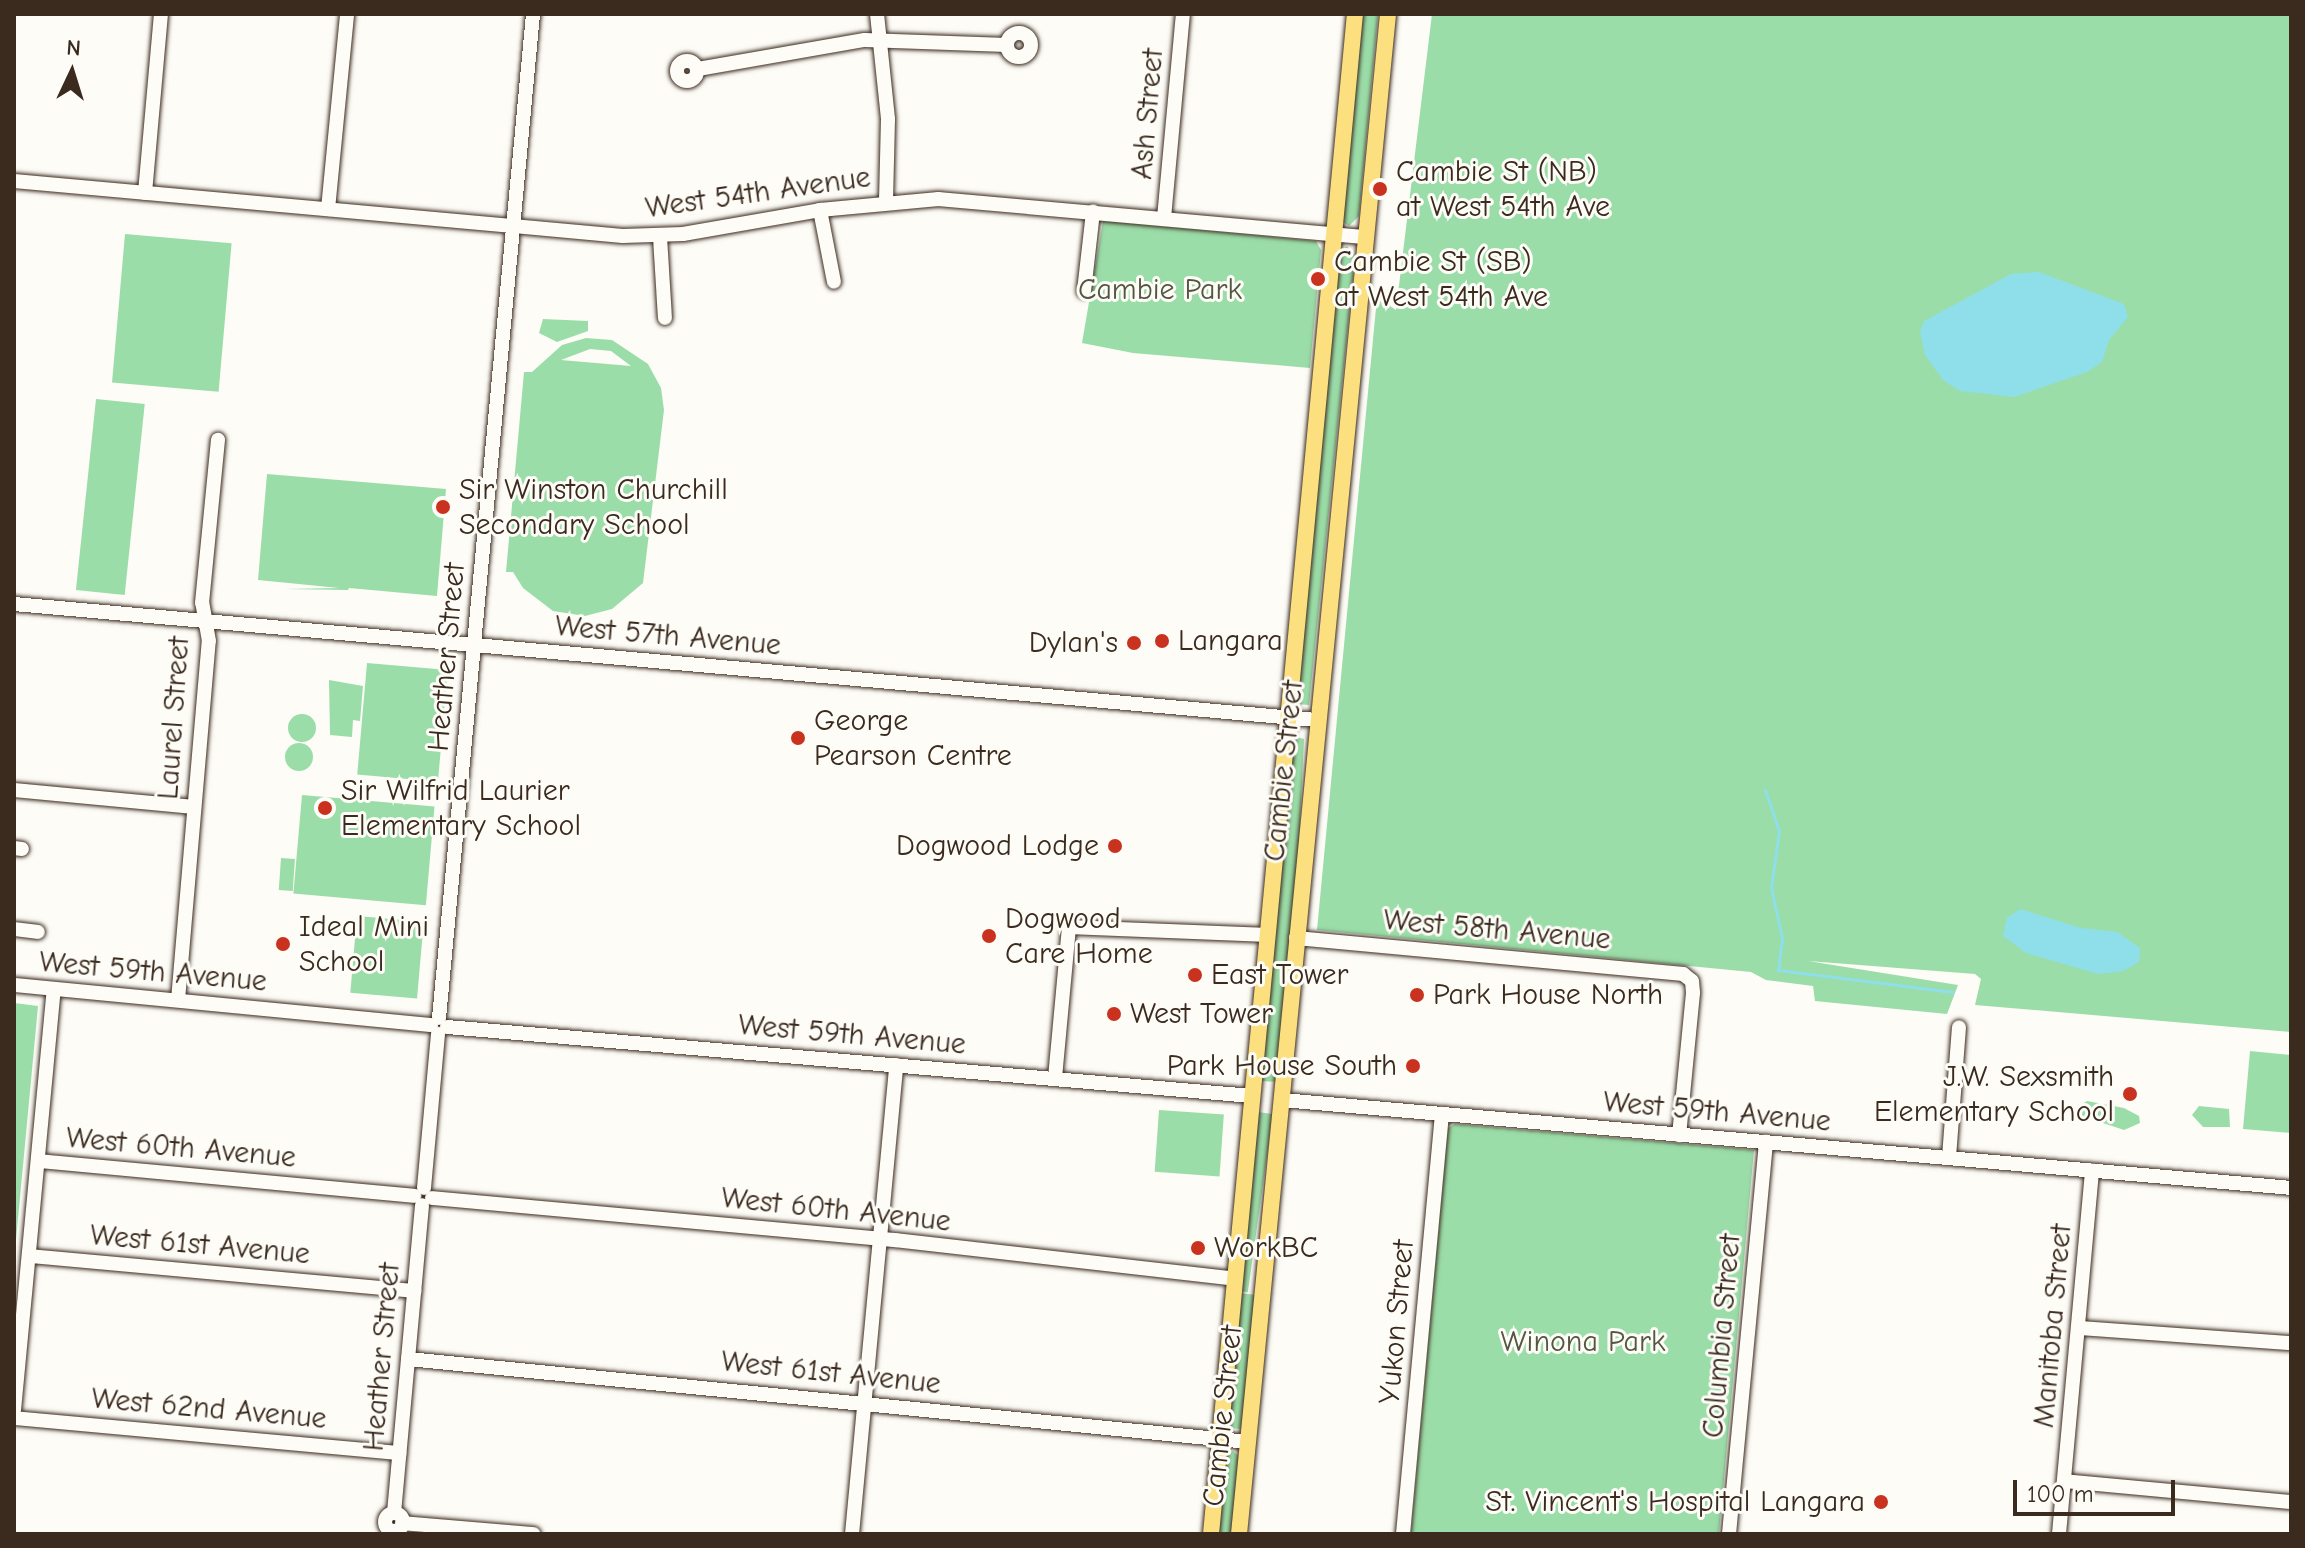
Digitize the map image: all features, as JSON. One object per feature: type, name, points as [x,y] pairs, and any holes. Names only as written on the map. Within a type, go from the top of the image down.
[{"type":"main road","name":"Cambie Street","points":[[1239,1534],[1248,1442],[1268,935],[1355,14]]},
{"type":"main road","name":"Cambie Street","points":[[1211,1534],[1235,1279],[1262,1097],[1296,938],[1388,14]]},
{"type":"street","points":[[145,193],[161,14]]},
{"type":"street","points":[[328,209],[347,14]]},
{"type":"street","name":"Heather Street","points":[[396,1525],[399,1453],[533,14]]},
{"type":"street","points":[[877,14],[882,39],[886,201]]},
{"type":"street","name":"Ash Street","points":[[1164,218],[1183,14]]},
{"type":"street","points":[[698,69],[882,39],[1007,45]]},
{"type":"street","name":"West 54th Avenue","points":[[14,181],[660,237],[886,201],[977,201],[1366,237]]},
{"type":"street","points":[[820,210],[834,282]]},
{"type":"street","points":[[1084,291],[1093,212]]},
{"type":"street","points":[[660,237],[665,318]]},
{"type":"street","name":"Laurel Street","points":[[178,1000],[209,638],[202,603],[218,440]]},
{"type":"street","name":"West 57th Avenue","points":[[14,604],[1317,720]]},
{"type":"street","points":[[14,790],[194,807]]},
{"type":"street","points":[[1055,1078],[1069,927],[1268,935]]},
{"type":"street","points":[[14,929],[38,932]]},
{"type":"street","name":"West 58th Avenue","points":[[1296,938],[1677,972],[1692,981],[1679,1135]]},
{"type":"street","name":"West 59th Avenue","points":[[14,985],[439,1026],[2291,1188]]},
{"type":"street","points":[[14,1410],[54,990]]},
{"type":"street","points":[[1949,1157],[1959,1027]]},
{"type":"street","points":[[852,1534],[896,1065]]},
{"type":"street","name":"Yukon Street","points":[[1403,1534],[1442,1114]]},
{"type":"street","name":"Columbia Street","points":[[1729,1534],[1766,1142]]},
{"type":"street","name":"West 60th Avenue","points":[[39,1161],[881,1239],[1235,1279]]},
{"type":"street","name":"Manitoba Street","points":[[2059,1534],[2092,1170]]},
{"type":"street","name":"West 61st Avenue","points":[[30,1256],[414,1291]]},
{"type":"street","points":[[2080,1328],[2291,1343]]},
{"type":"street","name":"West 61st Avenue","points":[[408,1359],[865,1401],[1248,1442]]},
{"type":"street","name":"West 62nd Avenue","points":[[14,1418],[399,1453]]},
{"type":"street","points":[[2064,1481],[2291,1502]]},
{"type":"street","points":[[396,1525],[534,1534]]},
{"type":"green space","points":[[1362,14],[1378,14],[1359,216],[1349,226],[1343,222]]},
{"type":"green space","points":[[1432,14],[2291,14],[2291,1032],[1975,1005],[1981,979],[1975,974],[1808,961],[1958,985],[1947,1014],[1815,1001],[1813,986],[1766,980],[1751,972],[1317,930],[1377,297],[1396,310]]},
{"type":"green space","name":"Cambie Park","points":[[1103,221],[1316,241],[1321,250],[1310,368],[1133,353],[1082,343]]},
{"type":"green space","points":[[125,234],[232,243],[219,392],[112,382]]},
{"type":"green space","points":[[1347,246],[1355,257],[1309,705],[1296,704],[1339,252]]},
{"type":"green space","points":[[543,319],[588,321],[588,331],[557,342],[539,333]]},
{"type":"green space","points":[[586,338],[612,340],[648,364],[661,388],[664,410],[643,583],[612,609],[585,616],[553,611],[523,588],[513,572],[506,572],[524,372],[532,372],[562,345]],"holes":[[[590,349],[611,351],[631,366],[561,360]]]},
{"type":"green space","points":[[96,399],[145,404],[125,595],[76,590]]},
{"type":"green space","points":[[267,474],[446,489],[437,596],[349,588],[284,589],[339,588],[258,580]]},
{"type":"green space","points":[[367,663],[448,670],[438,782],[357,775]]},
{"type":"green space","points":[[329,680],[363,686],[360,721],[353,720],[352,737],[330,735]]},
{"type":"green space","points":[[302,714],[312,718],[316,728],[312,738],[302,742],[292,738],[288,728],[292,718]]},
{"type":"green space","points":[[1293,736],[1304,739],[1299,843],[1276,1082],[1262,1081]]},
{"type":"green space","points":[[299,743],[309,747],[313,757],[309,767],[299,771],[289,767],[285,757],[289,747]]},
{"type":"green space","points":[[302,795],[434,807],[426,905],[293,894]]},
{"type":"green space","points":[[281,858],[295,859],[293,891],[279,890]]},
{"type":"green space","points":[[357,916],[424,922],[417,999],[350,993]]},
{"type":"green space","points":[[14,1003],[38,1006],[14,1261]]},
{"type":"green space","points":[[2250,1051],[2291,1055],[2291,1133],[2243,1129]]},
{"type":"green space","points":[[2087,1101],[2124,1108],[2139,1116],[2140,1123],[2124,1130],[2082,1116],[2082,1104]]},
{"type":"green space","points":[[2199,1106],[2229,1109],[2230,1127],[2203,1127],[2192,1115]]},
{"type":"green space","points":[[1159,1110],[1224,1115],[1220,1176],[1155,1172]]},
{"type":"green space","points":[[1258,1112],[1273,1114],[1248,1292],[1233,1290]]},
{"type":"green space","name":"Winona Park","points":[[1455,1124],[1754,1150],[1719,1534],[1411,1534],[1448,1128]]},
{"type":"green space","points":[[1240,1293],[1256,1295],[1241,1429],[1228,1428]]},
{"type":"green space","points":[[1233,1451],[1240,1457],[1233,1534],[1217,1534],[1225,1455]]},
{"type":"water","points":[[2039,272],[2124,304],[2128,317],[2109,340],[2102,362],[2087,372],[2014,397],[1960,391],[1943,380],[1925,355],[1920,332],[1924,321],[2011,274]]},
{"type":"water","points":[[2020,909],[2081,928],[2117,932],[2140,948],[2139,962],[2123,971],[2098,974],[2026,953],[2003,936],[2007,918]]},
{"type":"waterway","points":[[1765,790],[1779,831],[1771,888],[1782,938],[1778,970],[1953,992]]},
{"type":"place","name":"Cambie St (NB) at West 54th Ave","points":[[1380,189]]},
{"type":"place","name":"Cambie St (SB) at West 54th Ave","points":[[1318,279]]},
{"type":"place","name":"Sir Winston Churchill Secondary School","points":[[443,507]]},
{"type":"place","name":"Langara","points":[[1162,641]]},
{"type":"place","name":"Dylan's","points":[[1134,643]]},
{"type":"place","name":"George Pearson Centre","points":[[798,738]]},
{"type":"place","name":"Sir Wilfrid Laurier Elementary School","points":[[325,808]]},
{"type":"place","name":"Dogwood Lodge","points":[[1115,846]]},
{"type":"place","name":"Dogwood Care Home","points":[[989,936]]},
{"type":"place","name":"Ideal Mini School","points":[[283,944]]},
{"type":"place","name":"East Tower","points":[[1195,975]]},
{"type":"place","name":"Park House North","points":[[1417,995]]},
{"type":"place","name":"West Tower","points":[[1114,1014]]},
{"type":"place","name":"Park House South","points":[[1413,1066]]},
{"type":"place","name":"J.W. Sexsmith Elementary School","points":[[2130,1094]]},
{"type":"place","name":"WorkBC","points":[[1198,1248]]},
{"type":"place","name":"St. Vincent's Hospital Langara","points":[[1881,1502]]}]
